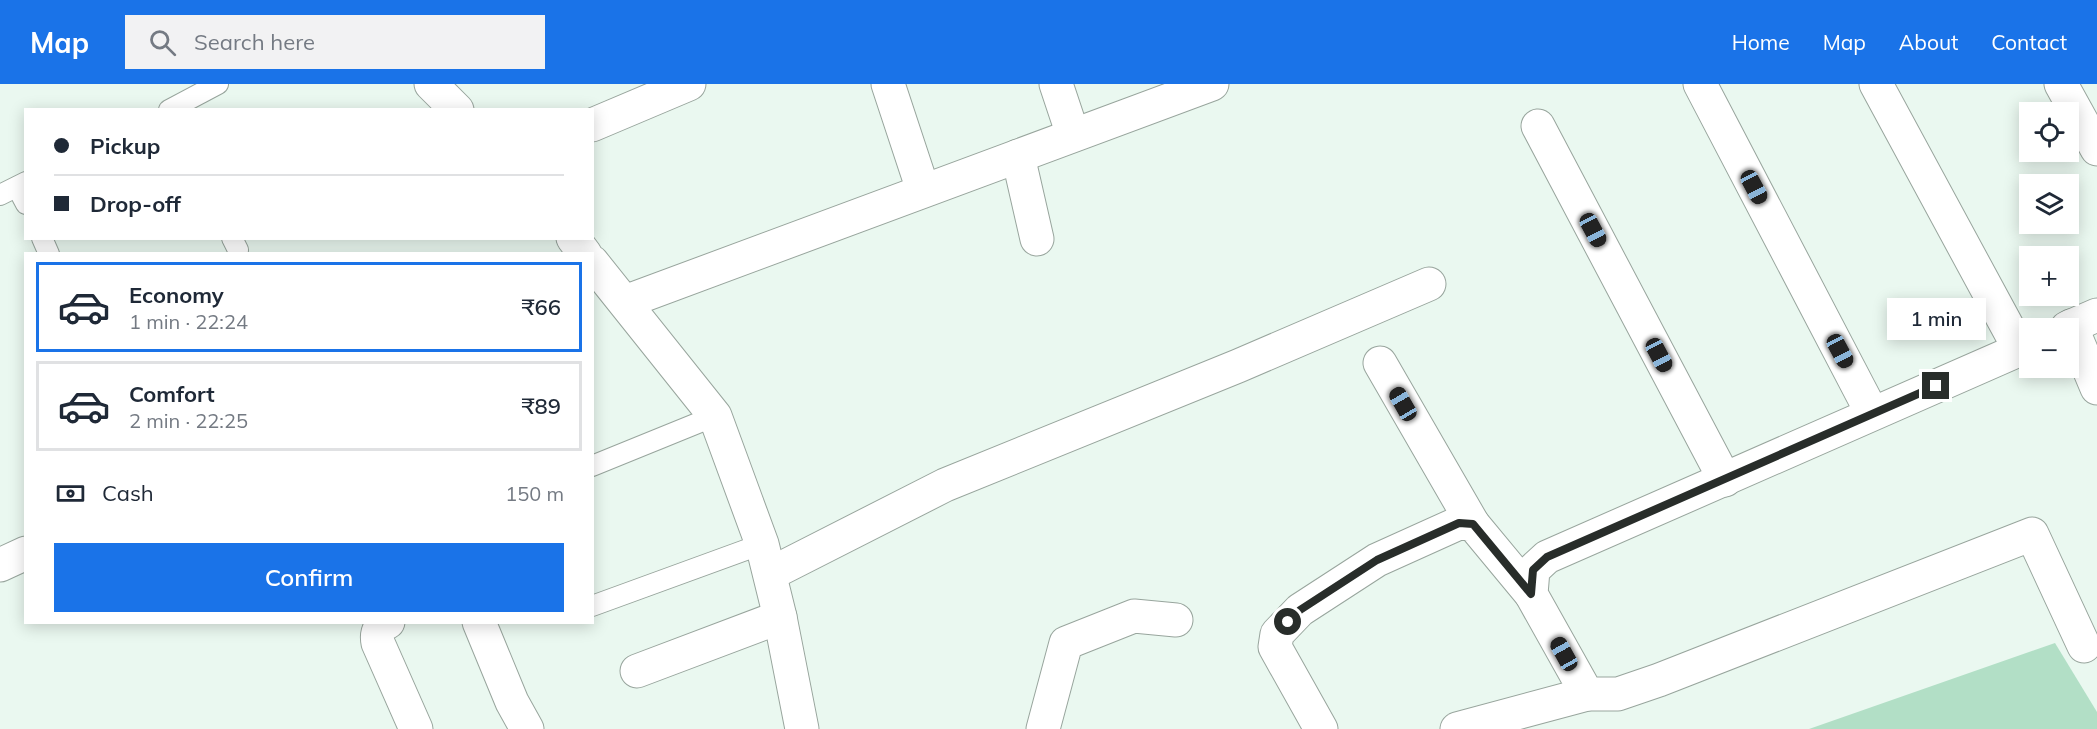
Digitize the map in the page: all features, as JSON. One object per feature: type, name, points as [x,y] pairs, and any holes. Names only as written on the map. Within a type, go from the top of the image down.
[{"type":"street","points":[[431,84],[455,108]]},
{"type":"street","points":[[594,124],[689,84]]},
{"type":"street","points":[[888,84],[923,190]]},
{"type":"street","points":[[1056,84],[1073,135]]},
{"type":"street","points":[[802,729],[766,559],[715,416],[600,276],[923,190],[1212,84]]},
{"type":"street","points":[[1700,84],[1872,413]]},
{"type":"street","points":[[1876,84],[2019,337]]},
{"type":"street","points":[[2061,84],[2097,149]]},
{"type":"street","points":[[1538,126],[1725,480]]},
{"type":"street","points":[[1018,156],[1037,239]]},
{"type":"street","points":[[766,559],[1238,366],[1429,284]]},
{"type":"street","points":[[2079,326],[2097,388]]},
{"type":"street","points":[[1531,594],[1533,570],[1547,557],[2019,351]]},
{"type":"street","points":[[1380,363],[1473,524],[1531,594],[1587,694]]},
{"type":"street","points":[[1321,729],[1275,646],[1277,634],[1300,610],[1377,560],[1459,523],[1473,524]]},
{"type":"street","points":[[1457,729],[1557,716],[1587,694],[1618,694],[1659,680],[2032,534],[2084,646]]},
{"type":"street","points":[[0,565],[24,554]]},
{"type":"street","points":[[1043,729],[1066,644],[1134,616],[1176,620]]},
{"type":"street","points":[[637,671],[780,617]]},
{"type":"street","points":[[386,624],[376,635],[378,643],[416,729]]},
{"type":"street","points":[[480,624],[512,702],[527,729]]},
{"type":"lane","points":[[174,108],[218,84]]},
{"type":"lane","points":[[594,465],[715,416]]},
{"type":"lane","points":[[594,605],[766,559]]},
{"type":"green space","points":[[2055,643],[2097,712],[2097,729],[1809,729]]},
{"type":"route","points":[[1288,622],[1300,610],[1377,560],[1459,523],[1473,524],[1531,594],[1533,570],[1547,557],[1936,386]]}]
